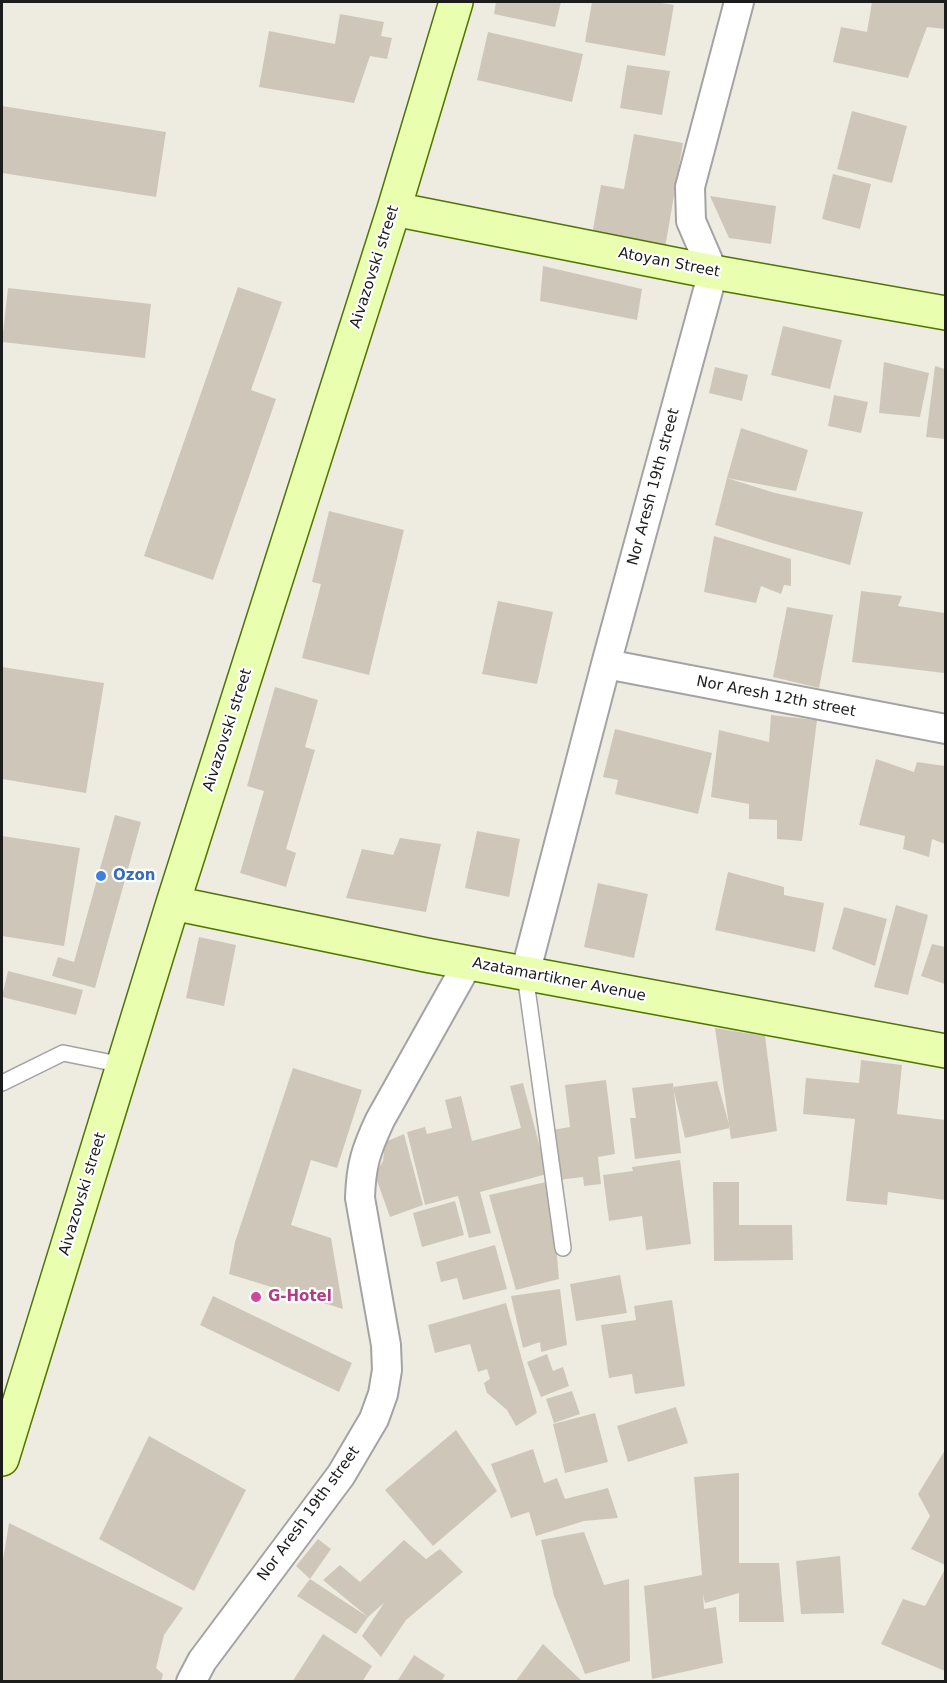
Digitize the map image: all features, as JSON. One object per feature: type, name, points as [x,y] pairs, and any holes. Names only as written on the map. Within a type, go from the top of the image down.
[{"type":"main road","name":"Aivazovski street","points":[[2,1459],[173,903],[394,209],[456,2]]},
{"type":"main road","name":"Atoyan Street","points":[[394,209],[713,272],[945,313]]},
{"type":"main road","name":"Azatamartikner Avenue","points":[[173,903],[525,974],[945,1051]]},
{"type":"street","points":[[713,272],[691,221],[690,187],[739,2]]},
{"type":"street","name":"Nor Aresh 19th street","points":[[525,974],[606,664],[713,272]]},
{"type":"street","name":"Nor Aresh 12th street","points":[[606,664],[945,729]]},
{"type":"street","name":"Nor Aresh 19th street","points":[[191,1682],[202,1660],[341,1474],[374,1419],[383,1394],[387,1370],[386,1346],[360,1198],[360,1174],[368,1147],[381,1120],[468,963]]},
{"type":"lane","points":[[525,974],[563,1248]]},
{"type":"lane","points":[[2,1083],[63,1053],[123,1065]]},
{"type":"building","points":[[496,2],[561,2],[555,27],[494,14]]},
{"type":"building","points":[[592,2],[655,2],[674,5],[665,56],[585,42]]},
{"type":"building","points":[[872,2],[945,2],[945,29],[927,27],[908,78],[833,62],[841,27],[867,32]]},
{"type":"building","points":[[340,14],[384,22],[381,36],[392,38],[387,59],[370,56],[354,103],[259,87],[269,31],[335,44]]},
{"type":"building","points":[[488,32],[583,54],[572,102],[477,80]]},
{"type":"building","points":[[627,65],[670,71],[662,115],[620,108]]},
{"type":"building","points":[[2,106],[166,132],[156,197],[2,173]]},
{"type":"building","points":[[852,111],[907,126],[892,183],[837,169]]},
{"type":"building","points":[[634,134],[683,143],[665,248],[592,235],[601,185],[624,189]]},
{"type":"building","points":[[833,174],[871,184],[860,229],[822,219]]},
{"type":"building","points":[[710,196],[776,206],[771,244],[729,238]]},
{"type":"building","points":[[543,266],[642,289],[637,320],[540,301]]},
{"type":"building","points":[[238,287],[282,302],[251,390],[276,399],[213,580],[144,556]]},
{"type":"building","points":[[8,288],[151,304],[145,358],[2,342]]},
{"type":"building","points":[[783,326],[842,340],[830,389],[771,375]]},
{"type":"building","points":[[884,362],[929,373],[920,417],[879,413]]},
{"type":"building","points":[[935,366],[945,369],[945,439],[926,437]]},
{"type":"building","points":[[715,367],[748,375],[742,401],[709,393]]},
{"type":"building","points":[[834,395],[868,402],[861,433],[828,426]]},
{"type":"building","points":[[741,428],[808,450],[796,491],[727,478]]},
{"type":"building","points":[[727,478],[775,493],[863,512],[850,565],[715,525]]},
{"type":"building","points":[[329,511],[404,530],[369,675],[302,658],[321,584],[312,582]]},
{"type":"building","points":[[714,536],[791,559],[791,586],[784,585],[781,594],[761,586],[756,603],[704,592]]},
{"type":"building","points":[[861,591],[902,596],[898,606],[945,613],[944,673],[852,662]]},
{"type":"building","points":[[498,601],[553,612],[537,684],[482,674]]},
{"type":"building","points":[[787,607],[833,615],[819,688],[773,677]]},
{"type":"building","points":[[2,667],[104,683],[86,793],[2,779]]},
{"type":"building","points":[[275,687],[318,700],[305,747],[315,750],[286,849],[296,853],[286,887],[240,873],[264,791],[247,786]]},
{"type":"building","points":[[771,715],[817,720],[802,841],[777,839],[777,820],[749,819],[749,804],[711,797],[719,730],[769,742]]},
{"type":"building","points":[[615,729],[712,753],[698,814],[615,794],[618,780],[603,777]]},
{"type":"building","points":[[876,759],[914,772],[917,762],[945,766],[945,844],[932,839],[929,857],[903,849],[905,836],[859,825]]},
{"type":"building","points":[[115,815],[141,822],[95,988],[52,976],[58,957],[74,962]]},
{"type":"building","points":[[477,831],[520,839],[509,897],[465,888]]},
{"type":"building","points":[[2,836],[80,848],[64,946],[2,936]]},
{"type":"building","points":[[400,838],[441,844],[426,912],[346,898],[362,849],[393,855]]},
{"type":"building","points":[[728,872],[784,887],[784,895],[824,903],[815,952],[715,930]]},
{"type":"building","points":[[598,883],[648,894],[634,958],[584,947]]},
{"type":"building","points":[[896,905],[928,915],[908,995],[874,987]]},
{"type":"building","points":[[844,907],[887,919],[875,966],[832,949]]},
{"type":"building","points":[[199,937],[236,945],[224,1006],[186,998]]},
{"type":"building","points":[[932,944],[945,947],[945,984],[921,976]]},
{"type":"building","points":[[8,971],[83,990],[76,1015],[2,997]]},
{"type":"building","points":[[715,1028],[765,1036],[777,1131],[731,1139]]},
{"type":"building","points":[[861,1060],[902,1065],[897,1114],[945,1120],[945,1200],[888,1192],[887,1205],[846,1201],[855,1119],[803,1114],[806,1078],[859,1083]]},
{"type":"building","points":[[293,1068],[362,1090],[337,1168],[311,1160],[291,1225],[331,1238],[343,1309],[229,1274],[235,1242]]},
{"type":"building","points":[[606,1080],[615,1154],[598,1157],[601,1184],[584,1186],[583,1177],[558,1180],[552,1130],[570,1127],[565,1085]]},
{"type":"building","points":[[717,1081],[730,1128],[685,1138],[673,1087]]},
{"type":"building","points":[[523,1083],[547,1174],[480,1192],[491,1233],[469,1238],[458,1196],[425,1205],[407,1132],[425,1127],[427,1134],[452,1128],[445,1100],[461,1096],[472,1141],[521,1128],[510,1086]]},
{"type":"building","points":[[673,1083],[681,1153],[635,1159],[630,1118],[636,1118],[632,1088]]},
{"type":"building","points":[[404,1134],[423,1205],[390,1217],[375,1175],[383,1161],[385,1142]]},
{"type":"building","points":[[680,1160],[691,1244],[646,1250],[642,1216],[609,1221],[603,1175],[633,1171],[632,1167]]},
{"type":"building","points":[[546,1182],[555,1233],[559,1279],[516,1290],[489,1195]]},
{"type":"building","points":[[713,1182],[739,1182],[739,1225],[792,1225],[793,1260],[714,1261]]},
{"type":"building","points":[[455,1201],[464,1235],[422,1247],[413,1213]]},
{"type":"building","points":[[495,1245],[507,1289],[463,1300],[457,1278],[441,1282],[436,1262]]},
{"type":"building","points":[[620,1275],[627,1313],[576,1321],[570,1284]]},
{"type":"building","points":[[560,1289],[567,1345],[541,1352],[540,1342],[523,1348],[511,1296]]},
{"type":"building","points":[[213,1296],[352,1363],[339,1392],[200,1325]]},
{"type":"building","points":[[672,1300],[685,1386],[635,1394],[632,1374],[609,1378],[601,1325],[636,1320],[634,1306]]},
{"type":"building","points":[[506,1303],[537,1413],[516,1426],[507,1410],[487,1393],[484,1383],[490,1379],[487,1369],[478,1372],[470,1344],[435,1353],[428,1325]]},
{"type":"building","points":[[547,1354],[553,1371],[563,1367],[569,1386],[541,1397],[527,1362]]},
{"type":"building","points":[[572,1391],[580,1414],[554,1423],[546,1399]]},
{"type":"building","points":[[676,1407],[688,1443],[628,1462],[617,1426]]},
{"type":"building","points":[[595,1413],[608,1462],[565,1473],[553,1424]]},
{"type":"building","points":[[456,1430],[497,1491],[433,1546],[385,1490]]},
{"type":"building","points":[[149,1436],[246,1490],[194,1591],[99,1539]]},
{"type":"building","points":[[533,1449],[544,1483],[557,1478],[565,1499],[608,1488],[618,1518],[584,1521],[536,1536],[529,1512],[511,1518],[491,1464]]},
{"type":"building","points":[[945,1450],[945,1565],[911,1549],[930,1516],[918,1494]]},
{"type":"building","points":[[739,1473],[739,1563],[779,1563],[784,1622],[739,1622],[739,1593],[705,1603],[703,1594],[704,1609],[716,1607],[723,1663],[652,1679],[644,1586],[702,1575],[694,1477]]},
{"type":"building","points":[[9,1523],[183,1608],[164,1635],[156,1668],[163,1674],[161,1682],[2,1682],[2,1566]]},
{"type":"building","points":[[584,1532],[604,1585],[629,1579],[630,1661],[585,1674],[554,1596],[541,1540]]},
{"type":"building","points":[[318,1539],[331,1549],[310,1579],[296,1566]]},
{"type":"building","points":[[404,1540],[426,1559],[440,1549],[463,1572],[406,1620],[381,1657],[362,1636],[384,1603],[368,1617],[323,1580],[340,1565],[360,1582]]},
{"type":"building","points":[[840,1556],[844,1613],[801,1614],[796,1561]]},
{"type":"building","points":[[945,1569],[945,1671],[881,1644],[903,1599],[925,1606]]},
{"type":"building","points":[[310,1579],[368,1617],[356,1634],[297,1596]]},
{"type":"building","points":[[323,1634],[372,1666],[362,1682],[292,1682]]},
{"type":"building","points":[[543,1644],[583,1682],[515,1682]]},
{"type":"building","points":[[414,1655],[445,1675],[441,1682],[400,1682],[398,1680]]},
{"type":"place","name":"Ozon","points":[[101,876]]},
{"type":"place","name":"G-Hotel","points":[[256,1297]]}]
